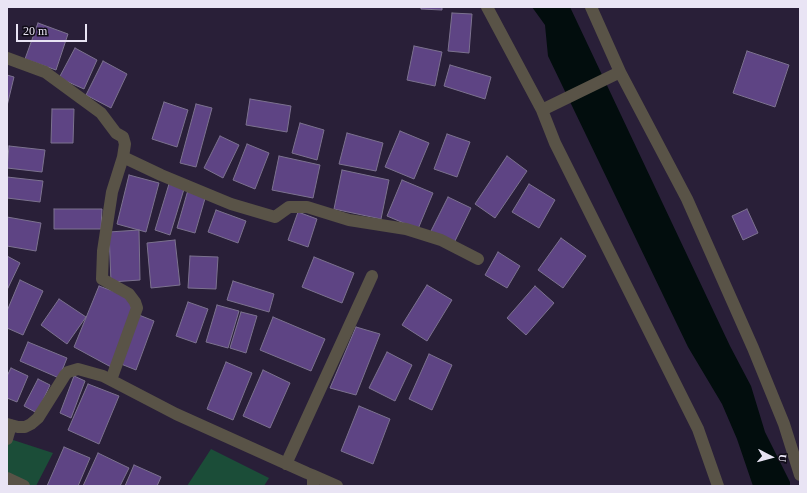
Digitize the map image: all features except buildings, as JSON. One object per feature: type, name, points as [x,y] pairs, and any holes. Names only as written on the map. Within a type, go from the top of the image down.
[{"type":"street","points":[[487,7],[542,110],[555,143],[698,429],[718,486]]},
{"type":"street","points":[[591,7],[620,72],[690,206],[753,348],[784,424],[800,475]]},
{"type":"street","points":[[7,58],[46,72],[101,113],[116,133],[123,137],[125,144],[123,157],[112,192],[103,251],[102,279],[129,294],[135,302],[137,308],[111,380]]},
{"type":"street","points":[[542,110],[620,72]]},
{"type":"street","points":[[123,157],[161,175],[231,204],[275,217],[289,208],[307,206],[350,220],[406,229],[441,240],[478,259]]},
{"type":"street","points":[[286,464],[372,276]]},
{"type":"street","points":[[7,439],[9,425],[25,427],[31,424],[38,418],[68,372],[78,369],[103,376],[176,414],[286,464],[312,480],[337,486]]},
{"type":"street","points":[[7,478],[24,486]]},
{"type":"green space","points":[[7,438],[53,453],[36,486],[7,486]]},
{"type":"green space","points":[[211,449],[269,478],[264,486],[187,486]]},
{"type":"shaded area","points":[[532,7],[570,7],[730,346],[751,386],[765,432],[790,482],[790,486],[753,486],[737,439],[722,404],[688,347],[548,56],[545,25]]}]
